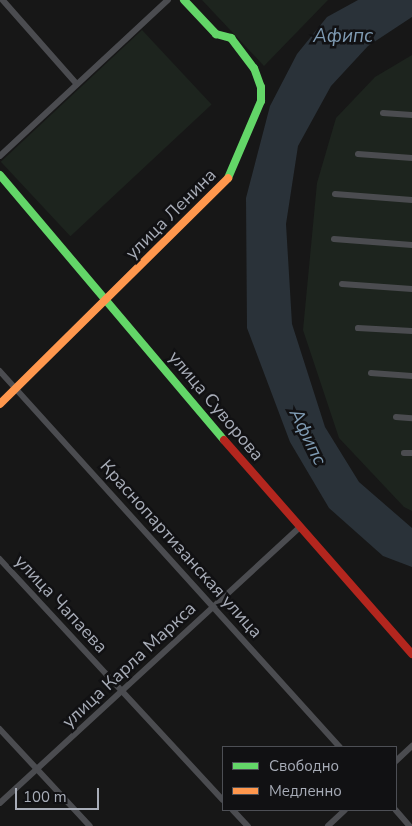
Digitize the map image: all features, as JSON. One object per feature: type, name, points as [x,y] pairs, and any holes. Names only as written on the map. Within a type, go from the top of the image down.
[{"type":"street","points":[[3,0],[77,84]]},
{"type":"street","points":[[0,156],[168,0]]},
{"type":"street","name":"улица Ленина","points":[[0,404],[229,180],[261,101],[261,87],[254,68],[231,38],[216,34],[205,19],[184,0]]},
{"type":"street","points":[[384,113],[412,115]]},
{"type":"street","points":[[358,154],[412,158]]},
{"type":"street","name":"улица Суворова","points":[[0,175],[107,299],[299,528],[412,654]]},
{"type":"street","points":[[335,194],[412,200]]},
{"type":"street","points":[[334,239],[412,245]]},
{"type":"street","points":[[342,284],[412,289]]},
{"type":"street","points":[[358,328],[412,331]]},
{"type":"street","name":"Краснопартизанская улица","points":[[0,371],[339,746]]},
{"type":"street","points":[[372,373],[412,376]]},
{"type":"street","points":[[396,418],[412,418]]},
{"type":"street","points":[[404,452],[412,453]]},
{"type":"street","name":"улица Карла Маркса","points":[[0,803],[299,528]]},
{"type":"street","name":"улица Чапаева","points":[[0,559],[222,799]]},
{"type":"street","points":[[0,729],[90,826]]},
{"type":"street","points":[[397,760],[412,746]]},
{"type":"street","points":[[234,811],[248,826]]},
{"type":"street","points":[[328,826],[344,811]]},
{"type":"street","points":[[397,811],[410,826]]},
{"type":"shaded area","points":[[202,0],[328,0],[264,66]]},
{"type":"shaded area","points":[[142,30],[212,105],[70,236],[1,162]]},
{"type":"shaded area","points":[[412,55],[412,511],[404,507],[339,438],[303,330],[317,183],[336,118],[375,77]]},
{"type":"water","name":"Афипс","points":[[358,0],[412,0],[412,17],[368,46],[331,86],[298,146],[286,224],[292,324],[325,427],[359,482],[412,528],[412,567],[383,556],[329,508],[290,442],[247,328],[246,198],[270,106],[297,54],[327,17]]},
{"type":"traffic: fast","points":[[184,0],[216,34],[231,38],[254,68],[261,87],[261,101],[228,178]]},
{"type":"traffic: fast","points":[[0,175],[224,440]]},
{"type":"traffic: slow","points":[[0,404],[228,178]]},
{"type":"traffic: jam","points":[[224,440],[412,654]]}]
